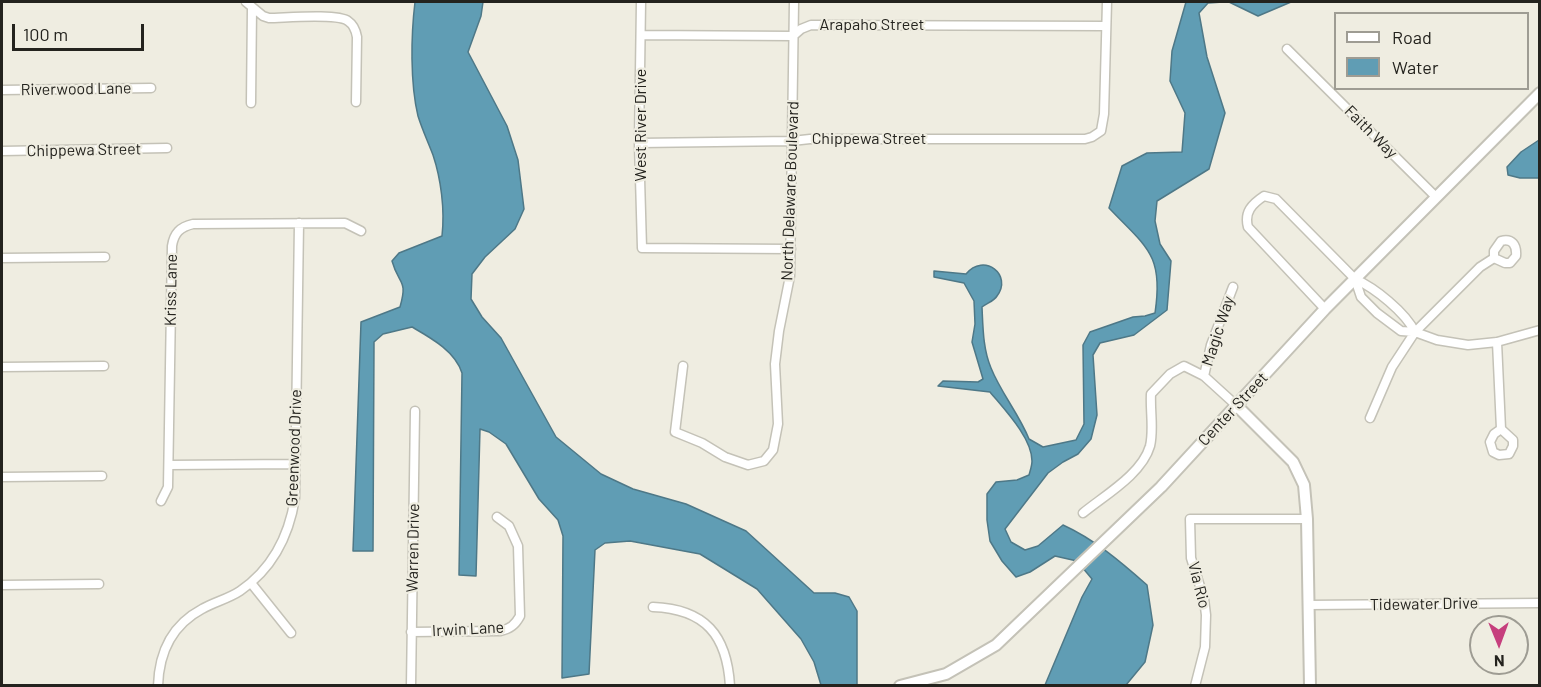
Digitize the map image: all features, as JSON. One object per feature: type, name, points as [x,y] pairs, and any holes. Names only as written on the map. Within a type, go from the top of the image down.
[{"type":"street","name":"West River Drive","points":[[641,2],[639,143],[642,248],[791,249]]},
{"type":"street","name":"North Delaware Boulevard","points":[[683,366],[675,432],[702,443],[725,457],[748,465],[764,461],[773,450],[778,424],[776,364],[779,331],[790,276],[794,2]]},
{"type":"street","points":[[1106,26],[1107,2]]},
{"type":"street","points":[[249,5],[269,18],[336,17],[348,21],[356,31],[357,38],[356,102]]},
{"type":"street","points":[[249,5],[251,103]]},
{"type":"street","name":"Arapaho Street","points":[[641,35],[793,36],[801,29],[811,25],[1106,26]]},
{"type":"street","name":"Chippewa Street","points":[[639,143],[810,139],[1085,140],[1097,134],[1103,126],[1106,26]]},
{"type":"street","name":"Faith Way","points":[[1287,49],[1436,197]]},
{"type":"street","name":"Riverwood Lane","points":[[2,90],[151,88]]},
{"type":"street","name":"Center Street","points":[[900,686],[946,674],[996,645],[1109,534],[1161,487],[1325,309],[1539,93]]},
{"type":"street","name":"Chippewa Street","points":[[2,151],[167,148]]},
{"type":"street","points":[[1325,309],[1248,226],[1247,213],[1254,203],[1264,196],[1276,199],[1355,279],[1369,285],[1410,323],[1415,332]]},
{"type":"street","name":"Greenwood Drive","points":[[158,686],[160,661],[174,632],[193,614],[238,592],[250,583],[274,557],[288,529],[295,498],[299,223]]},
{"type":"street","name":"Kriss Lane","points":[[160,501],[168,487],[172,246],[176,234],[180,229],[193,224],[345,223],[361,231]]},
{"type":"street","points":[[2,258],[105,256]]},
{"type":"street","points":[[1370,418],[1392,368],[1415,332],[1480,267],[1494,258]]},
{"type":"street","points":[[1355,279],[1361,297],[1377,313],[1401,331],[1415,332],[1452,344],[1468,345],[1497,342],[1539,330]]},
{"type":"street","name":"Magic Way","points":[[1204,376],[1211,345],[1233,287]]},
{"type":"street","points":[[1497,342],[1501,429]]},
{"type":"street","points":[[2,367],[104,366]]},
{"type":"street","points":[[1083,513],[1121,483],[1145,459],[1150,444],[1151,394],[1170,374],[1184,366],[1204,376],[1293,462],[1304,485],[1307,519],[1310,686]]},
{"type":"street","name":"Warren Drive","points":[[411,685],[414,411]]},
{"type":"street","points":[[169,465],[295,464]]},
{"type":"street","points":[[2,477],[102,476]]},
{"type":"street","name":"Irwin Lane","points":[[411,632],[501,631],[512,627],[517,622],[520,616],[518,546],[509,526],[497,517]]},
{"type":"street","name":"Via Rio","points":[[1195,686],[1205,647],[1207,623],[1204,599],[1191,558],[1190,519],[1307,519]]},
{"type":"street","points":[[250,583],[291,633]]},
{"type":"street","points":[[2,585],[99,584]]},
{"type":"street","name":"Tidewater Drive","points":[[1308,605],[1539,603]]},
{"type":"street","points":[[653,607],[684,611],[709,627],[725,652],[730,686]]},
{"type":"water","points":[[415,2],[483,2],[481,16],[468,52],[507,126],[518,160],[524,209],[515,229],[485,257],[472,274],[471,299],[482,317],[501,338],[556,437],[601,474],[633,489],[686,504],[746,531],[814,593],[835,593],[849,597],[857,611],[857,685],[821,685],[814,662],[801,639],[757,589],[700,554],[630,541],[605,543],[595,550],[589,674],[562,678],[563,536],[558,520],[539,499],[506,444],[489,432],[480,429],[476,576],[459,575],[462,373],[459,365],[448,352],[412,327],[383,334],[374,342],[373,551],[353,551],[361,322],[400,307],[403,287],[392,261],[399,253],[442,236],[443,205],[438,174],[415,103],[412,44]]},
{"type":"water","points":[[1186,2],[1223,2],[1208,3],[1199,13],[1207,57],[1225,113],[1209,169],[1157,201],[1155,221],[1160,244],[1171,261],[1167,310],[1134,335],[1100,343],[1093,355],[1097,415],[1091,439],[1078,454],[1048,473],[1005,529],[1011,542],[1025,550],[1038,546],[1063,525],[1086,537],[1147,585],[1153,625],[1145,662],[1126,685],[1045,685],[1082,597],[1092,579],[1077,561],[1055,556],[1030,572],[1016,577],[1002,561],[990,541],[987,494],[996,482],[1017,480],[1029,475],[1032,463],[1031,452],[1016,424],[990,392],[938,386],[943,381],[978,382],[983,379],[972,342],[975,324],[974,301],[964,283],[934,277],[934,271],[966,274],[981,265],[994,269],[999,274],[1001,288],[997,296],[982,307],[985,346],[995,377],[1029,439],[1043,447],[1076,440],[1084,424],[1083,345],[1090,332],[1133,317],[1155,313],[1157,277],[1154,264],[1142,243],[1109,208],[1122,166],[1147,153],[1182,152],[1185,113],[1170,81],[1172,51]]},
{"type":"water","points":[[1229,2],[1291,2],[1258,16]]},
{"type":"water","points":[[1539,140],[1539,178],[1520,178],[1508,175],[1507,167],[1521,152]]}]
